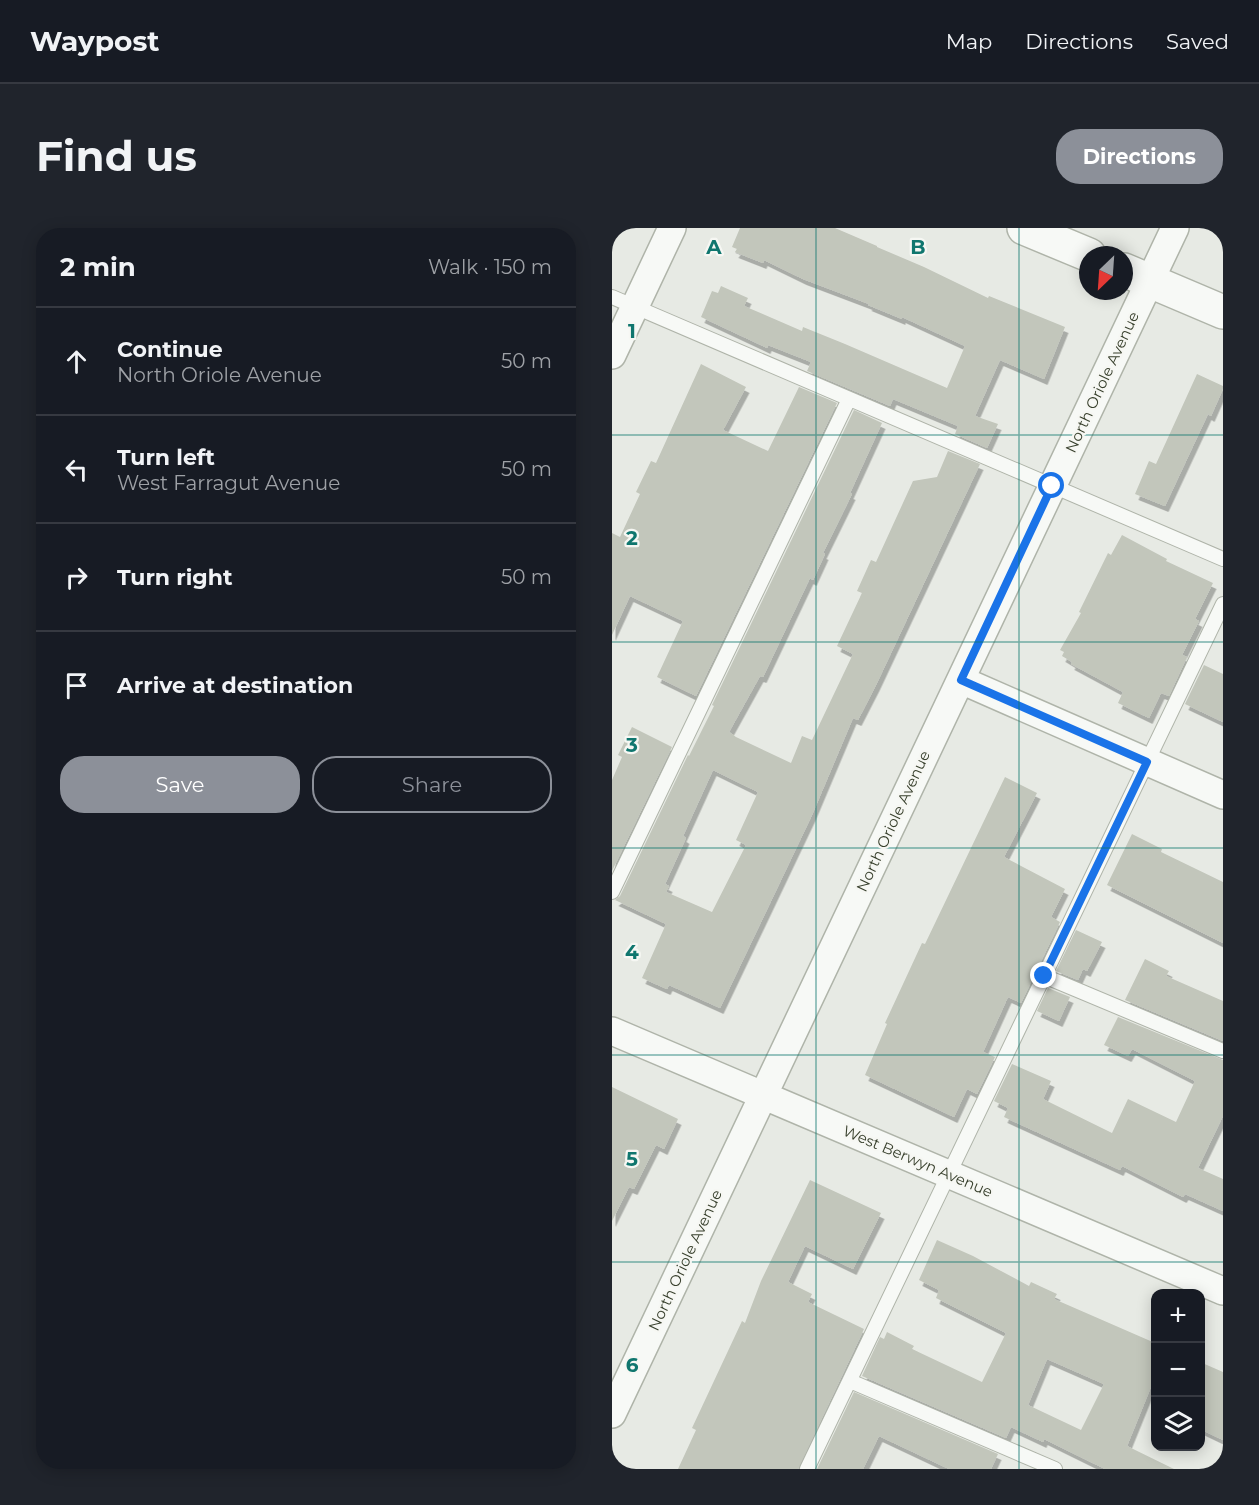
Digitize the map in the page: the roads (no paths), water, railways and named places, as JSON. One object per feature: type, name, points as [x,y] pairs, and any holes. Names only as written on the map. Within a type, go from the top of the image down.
[{"type":"street","points":[[612,355],[623,302],[672,228]]},
{"type":"street","points":[[1024,228],[1079,251]]},
{"type":"street","name":"North Oriole Avenue","points":[[612,1414],[1052,486],[1137,275],[1175,228]]},
{"type":"street","points":[[1137,275],[1223,312]]},
{"type":"street","points":[[961,680],[1223,795]]},
{"type":"street","name":"West Berwyn Avenue","points":[[612,1031],[1223,1291]]},
{"type":"lane","points":[[623,302],[1223,559]]},
{"type":"lane","points":[[612,892],[849,399]]},
{"type":"lane","points":[[807,1469],[1223,604]]},
{"type":"lane","points":[[1044,976],[1223,1051]]},
{"type":"lane","points":[[850,1381],[1055,1469]]}]
